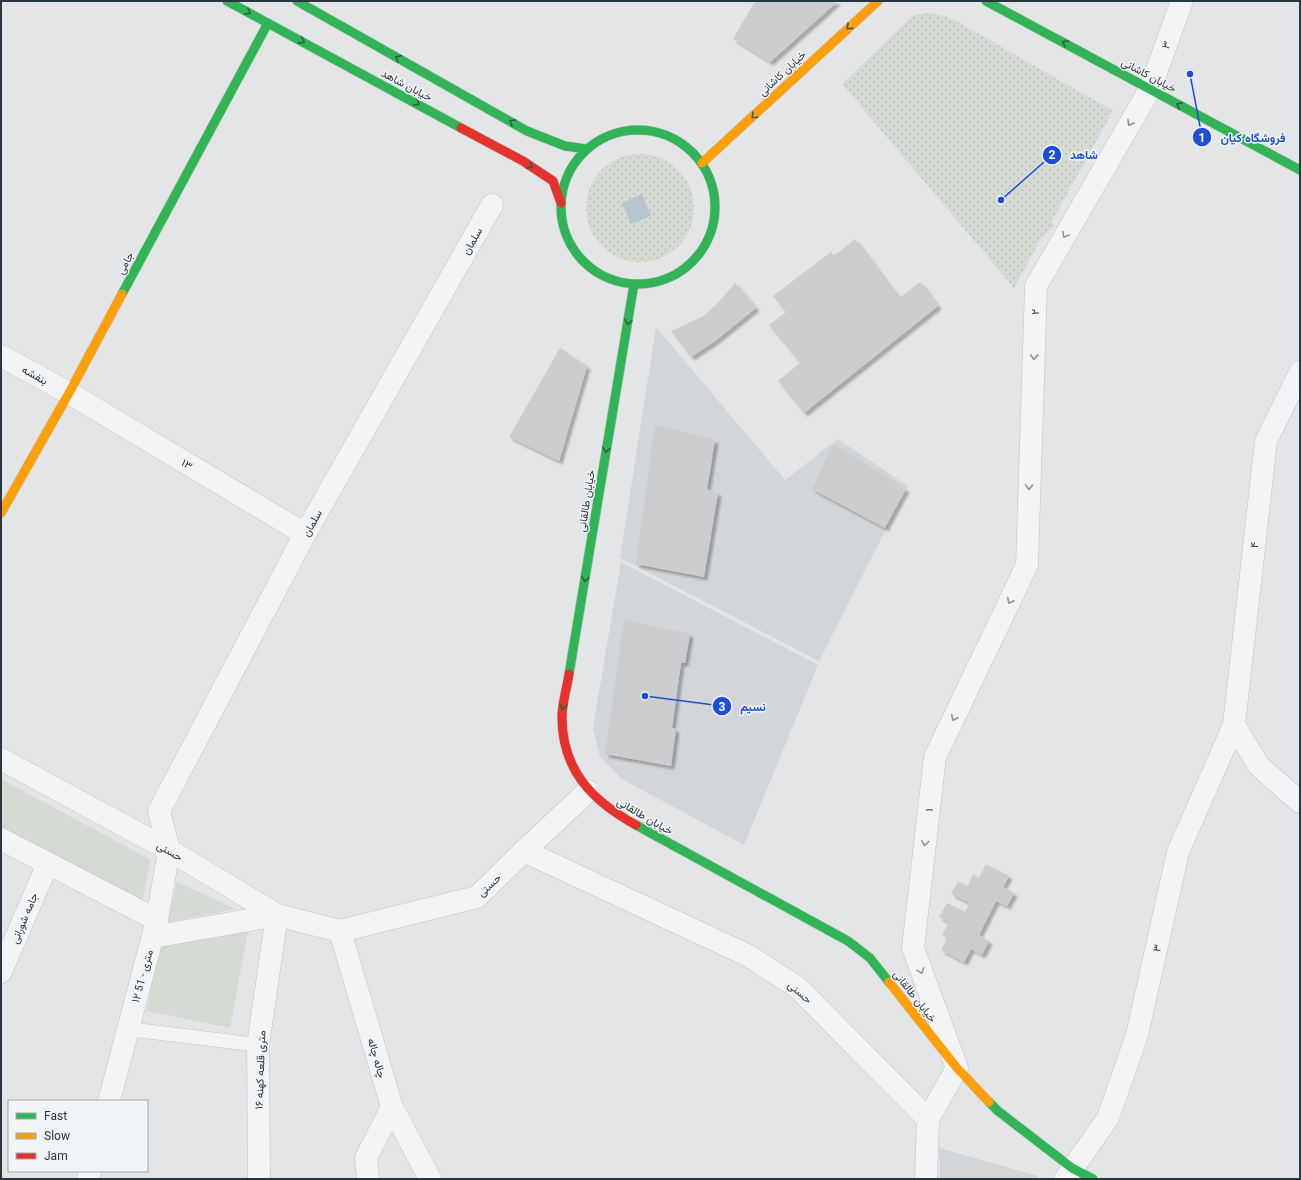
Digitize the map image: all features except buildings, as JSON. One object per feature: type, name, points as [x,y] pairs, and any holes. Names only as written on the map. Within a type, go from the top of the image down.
[{"type":"main road","name":"خیابان شاهد","points":[[227,1],[523,161],[553,181],[561,203]]},
{"type":"main road","name":"خیابان شاهد","points":[[296,1],[527,131],[565,146],[587,149]]},
{"type":"main road","name":"خیابان کاشانی","points":[[702,163],[878,1]]},
{"type":"main road","name":"خیابان کاشانی","points":[[986,1],[1300,170]]},
{"type":"main road","name":"جامی","points":[[1,513],[69,394],[268,23]]},
{"type":"main road","points":[[639,129],[657,132],[675,138],[690,149],[702,163],[711,180],[715,199],[715,218],[709,236],[700,253],[687,266],[671,277],[653,282],[634,284],[614,280],[596,272],[581,258],[570,242],[563,223],[561,203],[565,182],[574,164],[587,149],[603,138],[620,132],[639,129]]},
{"type":"main road","name":"خیابان طالقانی","points":[[634,284],[562,716],[562,732],[572,765],[588,791],[602,805],[617,816],[848,941],[870,958],[957,1068],[998,1111],[1069,1173],[1093,1179]]},
{"type":"street","name":"۳","points":[[1150,89],[1182,1]]},
{"type":"street","name":"۲","points":[[1027,565],[1036,286],[1150,89]]},
{"type":"street","name":"سلمان","points":[[169,850],[159,811],[305,534],[492,205]]},
{"type":"street","name":"بنفشه","points":[[1,356],[69,394]]},
{"type":"street","name":"۴","points":[[1234,725],[1266,441],[1300,372]]},
{"type":"street","name":"۱۳","points":[[69,394],[305,534]]},
{"type":"street","name":"۱","points":[[957,1068],[913,948],[935,757],[1027,565]]},
{"type":"street","name":"۳","points":[[1069,1173],[1108,1118],[1137,1035],[1178,852],[1234,725]]},
{"type":"street","points":[[1234,725],[1260,766],[1300,802]]},
{"type":"street","name":"حسنی","points":[[1,759],[169,850],[277,915],[340,931],[477,897],[524,851],[747,955],[797,987],[928,1119]]},
{"type":"street","points":[[524,851],[588,791]]},
{"type":"street","points":[[1,839],[48,863],[155,929],[277,915]]},
{"type":"street","name":"۱۲ متری - 51","points":[[109,1100],[155,929],[169,850]]},
{"type":"street","name":"جامه شورانی","points":[[1,972],[48,863]]},
{"type":"street","name":"۱۶ متری قلعه کهنه","points":[[259,1179],[258,1045],[277,915]]},
{"type":"street","name":"چاله چاله","points":[[340,931],[392,1107],[430,1179]]},
{"type":"street","points":[[926,1179],[928,1119],[957,1068]]},
{"type":"street","points":[[368,1179],[366,1158],[392,1107]]},
{"type":"lane","points":[[128,1029],[258,1045]]},
{"type":"shaded area","points":[[929,13],[948,17],[960,23],[1113,111],[1052,221],[1055,226],[1042,237],[1014,288],[842,84],[906,22],[915,15]]},
{"type":"shaded area","points":[[640,154],[661,158],[678,170],[690,187],[694,208],[690,229],[678,246],[661,258],[640,262],[619,258],[602,246],[590,229],[586,208],[590,187],[602,170],[619,158]]},
{"type":"shaded area","points":[[642,194],[651,216],[631,224],[622,203]]},
{"type":"shaded area","points":[[656,327],[785,480],[838,439],[908,486],[819,661],[620,558]]},
{"type":"shaded area","points":[[621,562],[818,665],[744,845],[622,779],[600,757],[593,728]]},
{"type":"shaded area","points":[[1,779],[151,860],[142,901],[1,828]]},
{"type":"shaded area","points":[[177,882],[236,909],[168,922]]},
{"type":"shaded area","points":[[249,926],[230,1028],[147,1011],[158,947]]},
{"type":"shaded area","points":[[939,1148],[1038,1176],[1037,1179],[940,1179]]},
{"type":"traffic: fast","points":[[227,1],[461,128]]},
{"type":"traffic: fast","points":[[297,1],[527,131],[565,146],[587,149]]},
{"type":"traffic: fast","points":[[986,1],[1300,170]]},
{"type":"traffic: fast","points":[[122,294],[268,23]]},
{"type":"traffic: fast","points":[[638,130],[653,132],[674,139],[681,143],[697,158],[702,164],[709,178],[715,207],[713,222],[706,243],[702,250],[687,266],[681,271],[667,278],[638,284],[623,282],[602,275],[595,271],[579,256],[574,250],[567,236],[561,207],[563,192],[570,171],[574,164],[589,148],[595,143],[609,136],[638,130]]},
{"type":"traffic: fast","points":[[569,674],[634,284]]},
{"type":"traffic: fast","points":[[636,825],[848,941],[870,958],[889,982]]},
{"type":"traffic: fast","points":[[989,1102],[998,1111],[1072,1168],[1093,1179]]},
{"type":"traffic: slow","points":[[702,163],[878,1]]},
{"type":"traffic: slow","points":[[1,513],[69,393],[122,294]]},
{"type":"traffic: slow","points":[[889,982],[957,1068],[989,1102]]},
{"type":"traffic: jam","points":[[461,128],[523,161],[553,181],[561,203]]},
{"type":"traffic: jam","points":[[569,674],[562,712],[563,736],[567,753],[582,782],[593,794],[620,816],[636,825]]},
{"type":"place","name":"فروشگاه کیان","points":[[1190,74]]},
{"type":"place","name":"شاهد","points":[[1001,200]]},
{"type":"place","name":"نسیم","points":[[645,696]]}]
